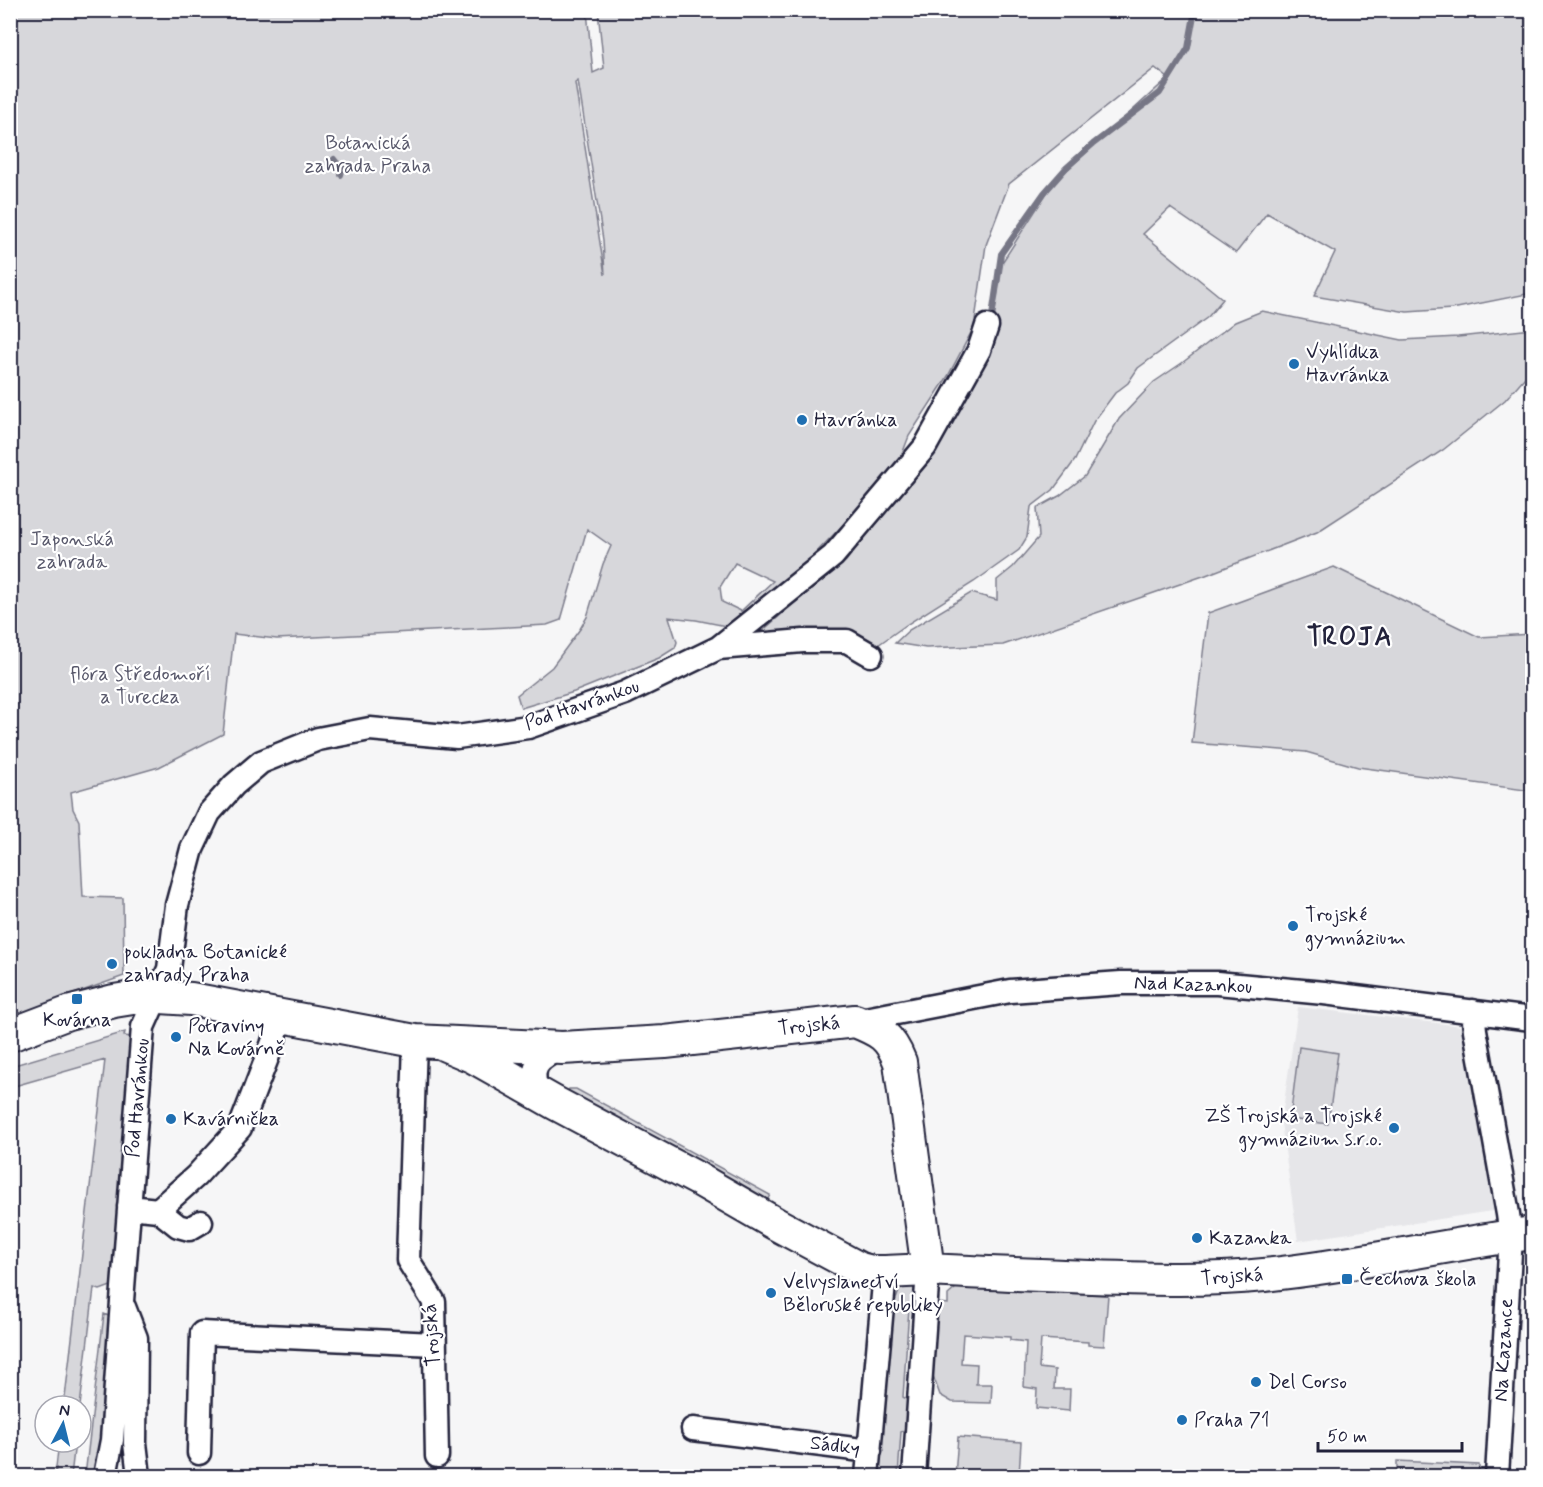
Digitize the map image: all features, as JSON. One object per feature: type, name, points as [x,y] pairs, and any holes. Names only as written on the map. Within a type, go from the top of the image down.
[{"type":"street","name":"Pod Havránkou","points":[[105,1476],[112,1440],[143,1027],[171,962],[177,905],[192,849],[209,813],[234,785],[261,762],[318,739],[370,729],[457,737],[528,727],[625,693],[718,648],[833,556],[925,447],[979,350],[987,326]]},
{"type":"street","name":"Pod Havránkou","points":[[718,648],[803,641],[847,641],[871,655]]},
{"type":"street","name":"Nad Kazankou","points":[[855,1021],[1010,991],[1121,983],[1217,983],[1324,993],[1533,1018]]},
{"type":"street","name":"Trojská","points":[[10,1035],[68,1013],[114,1001],[145,996],[191,999],[428,1042],[562,1048],[665,1042],[855,1021],[884,1034],[900,1062],[928,1270]]},
{"type":"street","name":"Na Kazance","points":[[1473,1011],[1508,1214],[1522,1234],[1497,1476]]},
{"type":"street","points":[[158,1210],[196,1176],[240,1128],[281,1017]]},
{"type":"street","name":"Trojská","points":[[428,1042],[474,1057],[831,1254],[860,1269],[872,1272],[928,1270],[1160,1280],[1216,1279],[1334,1265],[1522,1234]]},
{"type":"street","name":"Trojská","points":[[428,1042],[408,1260],[434,1302],[436,1456]]},
{"type":"street","name":"Trojská","points":[[538,1094],[534,1079],[537,1064],[548,1054],[562,1048]]},
{"type":"street","points":[[129,1207],[158,1210],[178,1226],[189,1229],[201,1222]]},
{"type":"street","points":[[914,1476],[928,1270]]},
{"type":"street","name":"Sádky","points":[[693,1429],[870,1451],[885,1272]]},
{"type":"street","name":"Pod Havránkou","points":[[122,1300],[136,1338],[135,1443],[139,1476]]},
{"type":"street","points":[[200,1453],[202,1333],[434,1344]]},
{"type":"street","points":[[867,1476],[870,1451]]},
{"type":"shaded area","points":[[1298,1007],[1462,1026],[1498,1210],[1298,1241],[1281,1123]]},
{"type":"green space","points":[[10,11],[587,11],[593,73],[604,68],[598,11],[1532,11],[1532,293],[1452,309],[1407,312],[1314,296],[1335,252],[1267,213],[1236,253],[1170,208],[1143,234],[1223,299],[1208,317],[1138,368],[1128,383],[1115,393],[1094,421],[1075,460],[1053,490],[1031,507],[1027,537],[1019,550],[878,645],[855,634],[756,635],[846,561],[933,447],[989,351],[1003,261],[1054,182],[1168,78],[1155,68],[1009,184],[986,245],[974,327],[948,376],[909,436],[896,470],[808,561],[726,626],[669,617],[677,642],[675,648],[659,658],[574,692],[521,708],[517,695],[552,667],[587,617],[603,564],[611,546],[587,529],[561,620],[547,625],[277,639],[234,634],[223,734],[159,767],[71,792],[73,809],[79,821],[83,897],[123,898],[124,976],[40,1006],[11,1020]],"holes":[[[578,81],[603,240],[605,275],[575,83]],[[735,563],[773,581],[741,611],[722,602],[720,587]]]},
{"type":"green space","points":[[1262,311],[1402,340],[1532,329],[1532,369],[1505,400],[1443,450],[1317,532],[1206,575],[1003,645],[926,648],[895,643],[909,630],[971,593],[997,600],[997,580],[1013,567],[1039,537],[1037,508],[1059,496],[1085,476],[1119,419],[1154,382],[1235,322]]},
{"type":"green space","points":[[1334,567],[1479,637],[1532,634],[1532,791],[1358,767],[1306,752],[1192,743],[1208,613]]},
{"type":"green space","points":[[125,1032],[124,1036],[131,1037],[121,1203],[111,1286],[100,1290],[94,1288],[81,1394],[65,1394],[105,1060],[11,1087],[11,1066]]},
{"type":"green space","points":[[1299,1047],[1338,1053],[1328,1124],[1290,1119]]},
{"type":"green space","points":[[569,1089],[576,1089],[770,1195],[764,1206],[564,1099]]},
{"type":"green space","points":[[908,1284],[914,1286],[917,1293],[916,1304],[909,1308],[903,1397],[910,1401],[908,1428],[901,1432],[898,1476],[879,1476],[894,1304],[900,1289]]},
{"type":"green space","points":[[956,1288],[1108,1295],[1104,1346],[1088,1345],[1088,1342],[1041,1339],[1039,1368],[1055,1370],[1054,1389],[1070,1389],[1069,1411],[1036,1408],[1037,1389],[1024,1387],[1026,1342],[1010,1340],[1010,1337],[963,1334],[961,1363],[977,1364],[976,1384],[992,1384],[991,1403],[952,1402],[940,1395],[932,1373],[938,1303],[948,1304],[948,1295]]},
{"type":"green space","points":[[104,1314],[111,1317],[100,1476],[85,1476],[88,1454],[93,1454],[93,1408]]},
{"type":"green space","points":[[958,1437],[1021,1442],[1019,1476],[955,1476]]},
{"type":"green space","points":[[58,1454],[74,1454],[71,1476],[55,1476]]},
{"type":"green space","points":[[1397,1461],[1479,1465],[1479,1476],[1397,1476]]},
{"type":"waterway","points":[[991,323],[1001,254],[1044,193],[1066,168],[1093,144],[1160,93],[1188,48],[1195,10]]},
{"type":"waterway","points":[[334,159],[338,164],[337,168],[342,170],[341,175]]},
{"type":"waterway","points":[[338,164],[351,166]]},
{"type":"waterway","points":[[752,637],[784,609]]},
{"type":"place","name":"Vyhlídka Havránka","points":[[1294,364]]},
{"type":"place","name":"Havránka","points":[[802,420]]},
{"type":"place","name":"Trojské gymnázium","points":[[1293,926]]},
{"type":"place","name":"pokladna Botanické zahrady Praha","points":[[112,964]]},
{"type":"place","name":"Kovárna","points":[[77,999]]},
{"type":"place","name":"Potraviny Na Kovárně","points":[[176,1037]]},
{"type":"place","name":"Kavárnička","points":[[171,1119]]},
{"type":"place","name":"ZŠ Trojská a Trojské gymnázium s.r.o.","points":[[1394,1128]]},
{"type":"place","name":"Kazanka","points":[[1197,1238]]},
{"type":"place","name":"Čechova škola","points":[[1347,1279]]},
{"type":"place","name":"Velvyslanectví Běloruské republiky","points":[[771,1293]]},
{"type":"place","name":"Del Corso","points":[[1256,1382]]},
{"type":"place","name":"Praha 71","points":[[1182,1420]]},
{"type":"district","name":"TROJA","points":[[1350,638]]},
{"type":"park label","name":"Botanická zahrada Praha","points":[[368,154]]},
{"type":"park label","name":"Japonská zahrada","points":[[72,550]]},
{"type":"park label","name":"flóra Středomoří a Turecka","points":[[140,686]]}]
